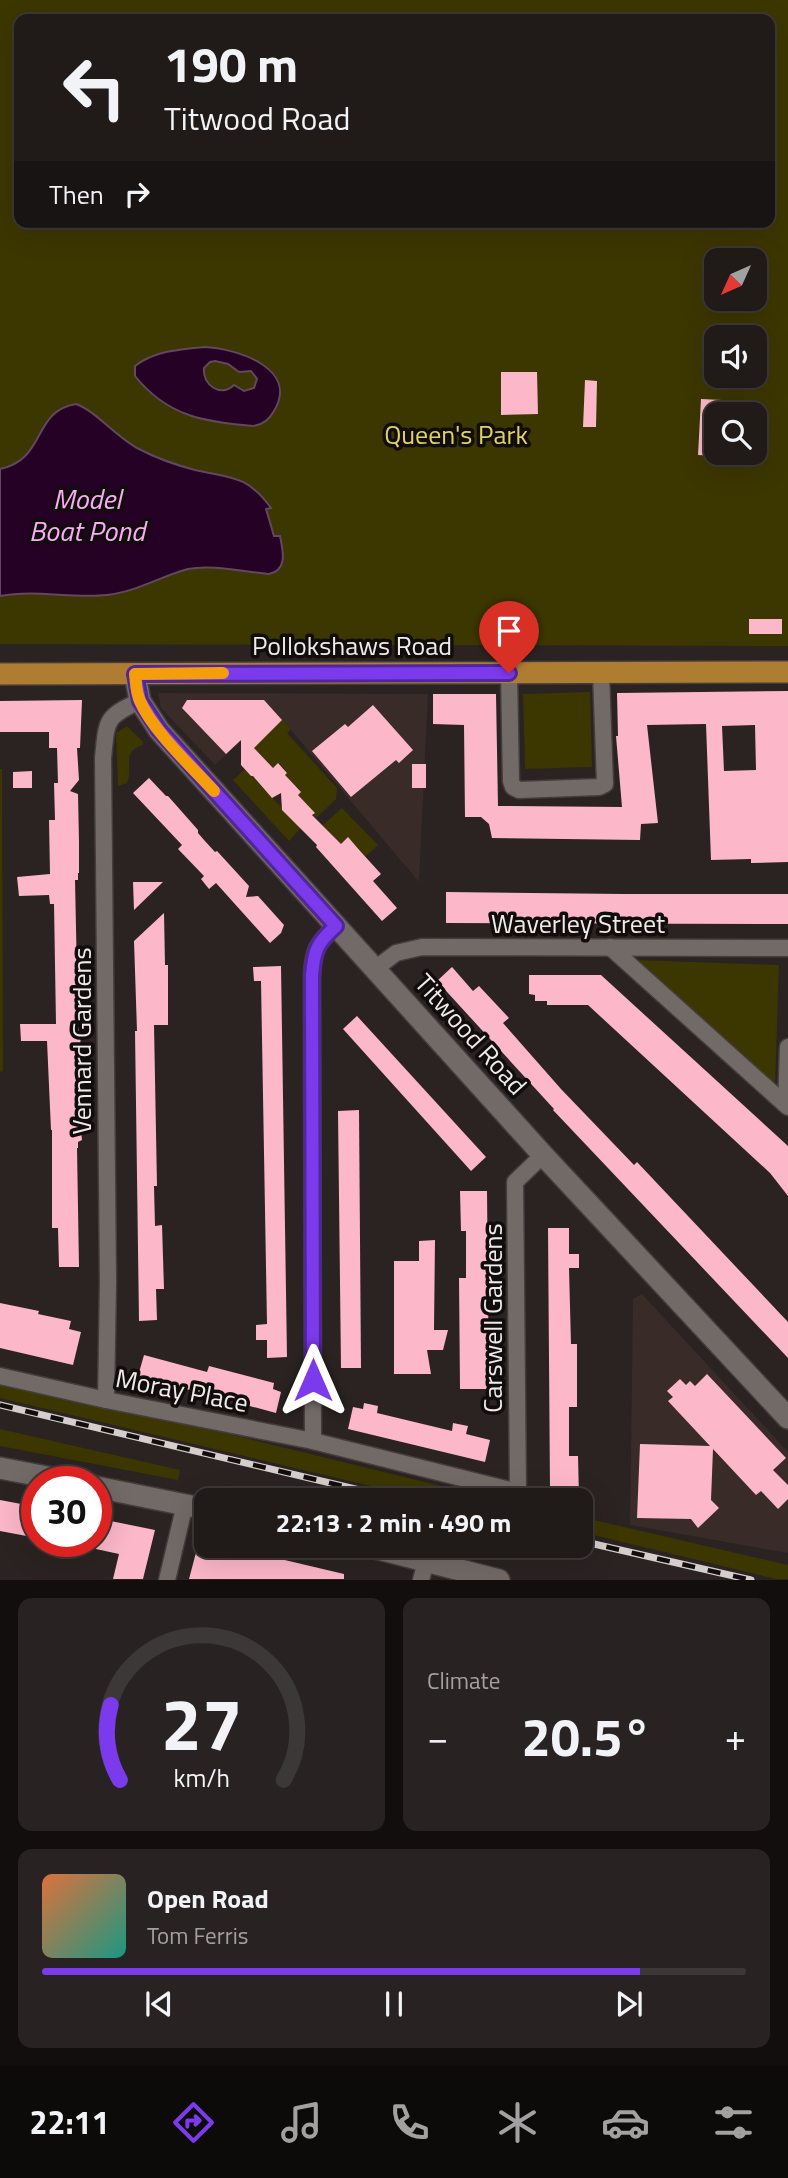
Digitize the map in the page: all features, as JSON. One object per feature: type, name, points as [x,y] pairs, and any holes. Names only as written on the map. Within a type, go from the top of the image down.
[{"type":"main road","name":"Pollokshaws Road","points":[[0,674],[788,671]]},
{"type":"street","points":[[509,673],[511,781],[513,787],[519,790],[599,787],[605,784],[601,673]]},
{"type":"street","name":"Titwood Road","points":[[135,674],[140,701],[159,730],[543,1155],[788,1418]]},
{"type":"street","name":"Vennard Gardens","points":[[106,1400],[108,1282],[103,758],[109,720],[114,714],[140,701]]},
{"type":"street","points":[[313,1441],[312,976],[315,950],[336,926]]},
{"type":"street","name":"Waverley Street","points":[[375,970],[396,953],[422,947],[788,948]]},
{"type":"street","points":[[610,947],[787,1106]]},
{"type":"street","points":[[787,1106],[788,1047]]},
{"type":"street","name":"Carswell Gardens","points":[[518,1488],[515,1182],[543,1155]]},
{"type":"street","name":"Moray Place","points":[[0,1376],[313,1441],[502,1488]]},
{"type":"street","points":[[0,1468],[21,1472]]},
{"type":"street","points":[[112,1490],[194,1506]]},
{"type":"street","points":[[166,1580],[185,1504]]},
{"type":"street","points":[[395,1558],[424,1570],[499,1580]]},
{"type":"shaded area","points":[[158,693],[428,694],[419,882],[280,717],[259,725],[215,765],[161,708]]},
{"type":"shaded area","points":[[642,1294],[788,1452],[788,1553],[630,1525],[633,1299]]},
{"type":"green space","name":"Queen's Park","points":[[0,0],[788,0],[788,646],[0,644]]},
{"type":"green space","points":[[590,692],[592,767],[525,769],[523,694]]},
{"type":"green space","points":[[280,717],[291,729],[287,733],[337,788],[336,799],[316,818],[298,795],[301,791],[296,786],[292,789],[282,778],[287,772],[279,763],[273,768],[254,748],[265,730]]},
{"type":"green space","points":[[127,726],[143,745],[132,751],[127,783],[118,786],[116,733]]},
{"type":"green space","points":[[0,769],[3,1071],[0,1072]]},
{"type":"green space","points":[[245,769],[299,826],[300,829],[289,841],[233,780]]},
{"type":"green space","points":[[342,808],[378,845],[357,864],[353,859],[361,851],[348,838],[341,844],[323,825]]},
{"type":"green space","points":[[634,960],[779,965],[775,1086]]},
{"type":"green space","points":[[0,1383],[241,1437],[449,1488],[379,1488],[0,1398]]},
{"type":"green space","points":[[0,1429],[180,1470],[178,1480],[0,1446]]},
{"type":"green space","points":[[593,1520],[788,1565],[788,1579],[776,1579],[593,1535]]},
{"type":"water","points":[[204,347],[247,356],[271,372],[278,383],[280,396],[268,419],[253,426],[203,419],[160,400],[135,376],[135,366],[151,357]],"holes":[[[215,361],[228,364],[239,372],[251,371],[257,379],[254,388],[244,391],[234,385],[224,390],[213,388],[206,380],[204,368]]]},
{"type":"water","name":"Model Boat Pond","points":[[76,404],[146,452],[188,468],[238,480],[254,489],[271,508],[266,509],[274,536],[280,536],[283,559],[279,568],[269,574],[217,568],[188,569],[128,591],[107,595],[27,593],[0,596],[0,469],[15,464],[26,456],[52,416],[62,408]]},
{"type":"building","points":[[501,372],[537,372],[538,414],[501,415]]},
{"type":"building","points":[[585,380],[597,381],[596,427],[583,427]]},
{"type":"building","points":[[701,399],[722,400],[704,402],[704,455],[698,455]]},
{"type":"building","points":[[749,619],[782,619],[782,634],[749,634]]},
{"type":"building","points":[[788,691],[788,862],[711,860],[706,724],[647,725],[658,823],[641,824],[640,840],[492,838],[489,824],[481,817],[465,817],[464,725],[433,724],[433,694],[496,694],[498,806],[622,807],[616,736],[617,693]],"holes":[[[755,725],[756,770],[724,771],[722,726]]]},
{"type":"building","points":[[82,700],[80,748],[77,748],[79,780],[70,791],[78,794],[79,842],[79,873],[78,880],[75,880],[78,1024],[81,1033],[79,1111],[82,1140],[78,1142],[77,1148],[79,1267],[59,1267],[58,1228],[52,1228],[52,1130],[47,1041],[21,1041],[20,1024],[56,1024],[54,904],[50,904],[49,895],[19,896],[17,877],[50,874],[49,820],[55,820],[57,748],[49,748],[49,732],[0,732],[0,701]]},
{"type":"building","points":[[187,700],[264,700],[282,720],[254,748],[273,768],[278,763],[301,792],[298,795],[315,813],[312,815],[341,844],[348,837],[381,874],[373,881],[397,908],[382,921],[317,845],[282,810],[281,793],[272,798],[241,765],[241,740],[226,754],[182,708]]},
{"type":"building","points":[[373,705],[413,750],[399,763],[396,760],[351,797],[312,751],[345,724],[348,727]]},
{"type":"building","points":[[412,764],[426,764],[426,788],[412,788]]},
{"type":"building","points":[[32,771],[32,788],[13,788],[13,772]]},
{"type":"building","points":[[149,778],[249,886],[246,897],[258,896],[284,925],[281,933],[270,943],[216,883],[209,889],[201,879],[204,876],[178,849],[182,845],[133,793]]},
{"type":"building","points":[[133,882],[163,882],[134,910]]},
{"type":"building","points":[[446,892],[788,894],[788,924],[446,923]]},
{"type":"building","points":[[164,913],[165,965],[168,965],[168,1025],[154,1025],[157,1186],[154,1186],[155,1226],[162,1225],[164,1289],[156,1289],[157,1320],[139,1321],[134,941]]},
{"type":"building","points":[[281,966],[287,1357],[267,1358],[267,1340],[256,1340],[256,1325],[267,1324],[261,981],[254,981],[253,967]]},
{"type":"building","points":[[452,967],[473,991],[479,986],[509,1018],[503,1023],[561,1089],[634,1165],[637,1162],[788,1322],[788,1358],[553,1110],[437,981]]},
{"type":"building","points":[[529,975],[601,975],[788,1146],[788,1196],[770,1173],[588,1005],[547,1005],[547,1001],[535,1001],[535,995],[529,994]]},
{"type":"building","points":[[357,1016],[486,1157],[471,1171],[343,1029]]},
{"type":"building","points":[[359,1110],[361,1368],[341,1368],[338,1111]]},
{"type":"building","points":[[460,1191],[487,1191],[489,1389],[460,1389],[459,1278],[466,1278],[466,1231],[461,1231]]},
{"type":"building","points":[[548,1228],[569,1228],[569,1254],[579,1254],[579,1268],[569,1268],[571,1344],[577,1344],[577,1407],[569,1407],[569,1456],[578,1456],[579,1488],[550,1488]]},
{"type":"building","points":[[435,1240],[434,1330],[448,1330],[443,1350],[427,1350],[431,1374],[394,1374],[394,1261],[419,1261],[419,1241]]},
{"type":"building","points":[[0,1303],[71,1321],[69,1329],[81,1332],[73,1365],[0,1348]]},
{"type":"building","points":[[144,1355],[207,1372],[209,1366],[274,1383],[273,1389],[281,1392],[276,1413],[138,1376]]},
{"type":"building","points":[[707,1374],[786,1458],[773,1470],[788,1485],[788,1499],[778,1509],[761,1491],[756,1495],[713,1449],[711,1500],[719,1508],[698,1528],[691,1519],[637,1518],[640,1444],[710,1446],[668,1401],[673,1397],[667,1391],[680,1379],[686,1385],[690,1381],[695,1386]]},
{"type":"building","points":[[364,1403],[378,1406],[377,1413],[452,1431],[453,1423],[468,1426],[466,1434],[490,1440],[485,1462],[348,1429],[353,1407],[363,1409]]},
{"type":"building","points":[[0,1500],[21,1504],[21,1535],[0,1531]]},
{"type":"building","points":[[112,1521],[155,1530],[143,1579],[113,1579],[119,1554],[112,1552]]},
{"type":"building","points":[[195,1558],[276,1558],[344,1574],[344,1579],[189,1579]]},
{"type":"railway","points":[[0,1405],[351,1488]]},
{"type":"railway","points":[[593,1544],[751,1580]]},
{"type":"slow traffic","points":[[214,791],[149,716],[140,701],[135,674],[223,673]]},
{"type":"route","points":[[313,1380],[312,976],[315,950],[336,926],[159,730],[140,701],[135,674],[509,673]]}]
